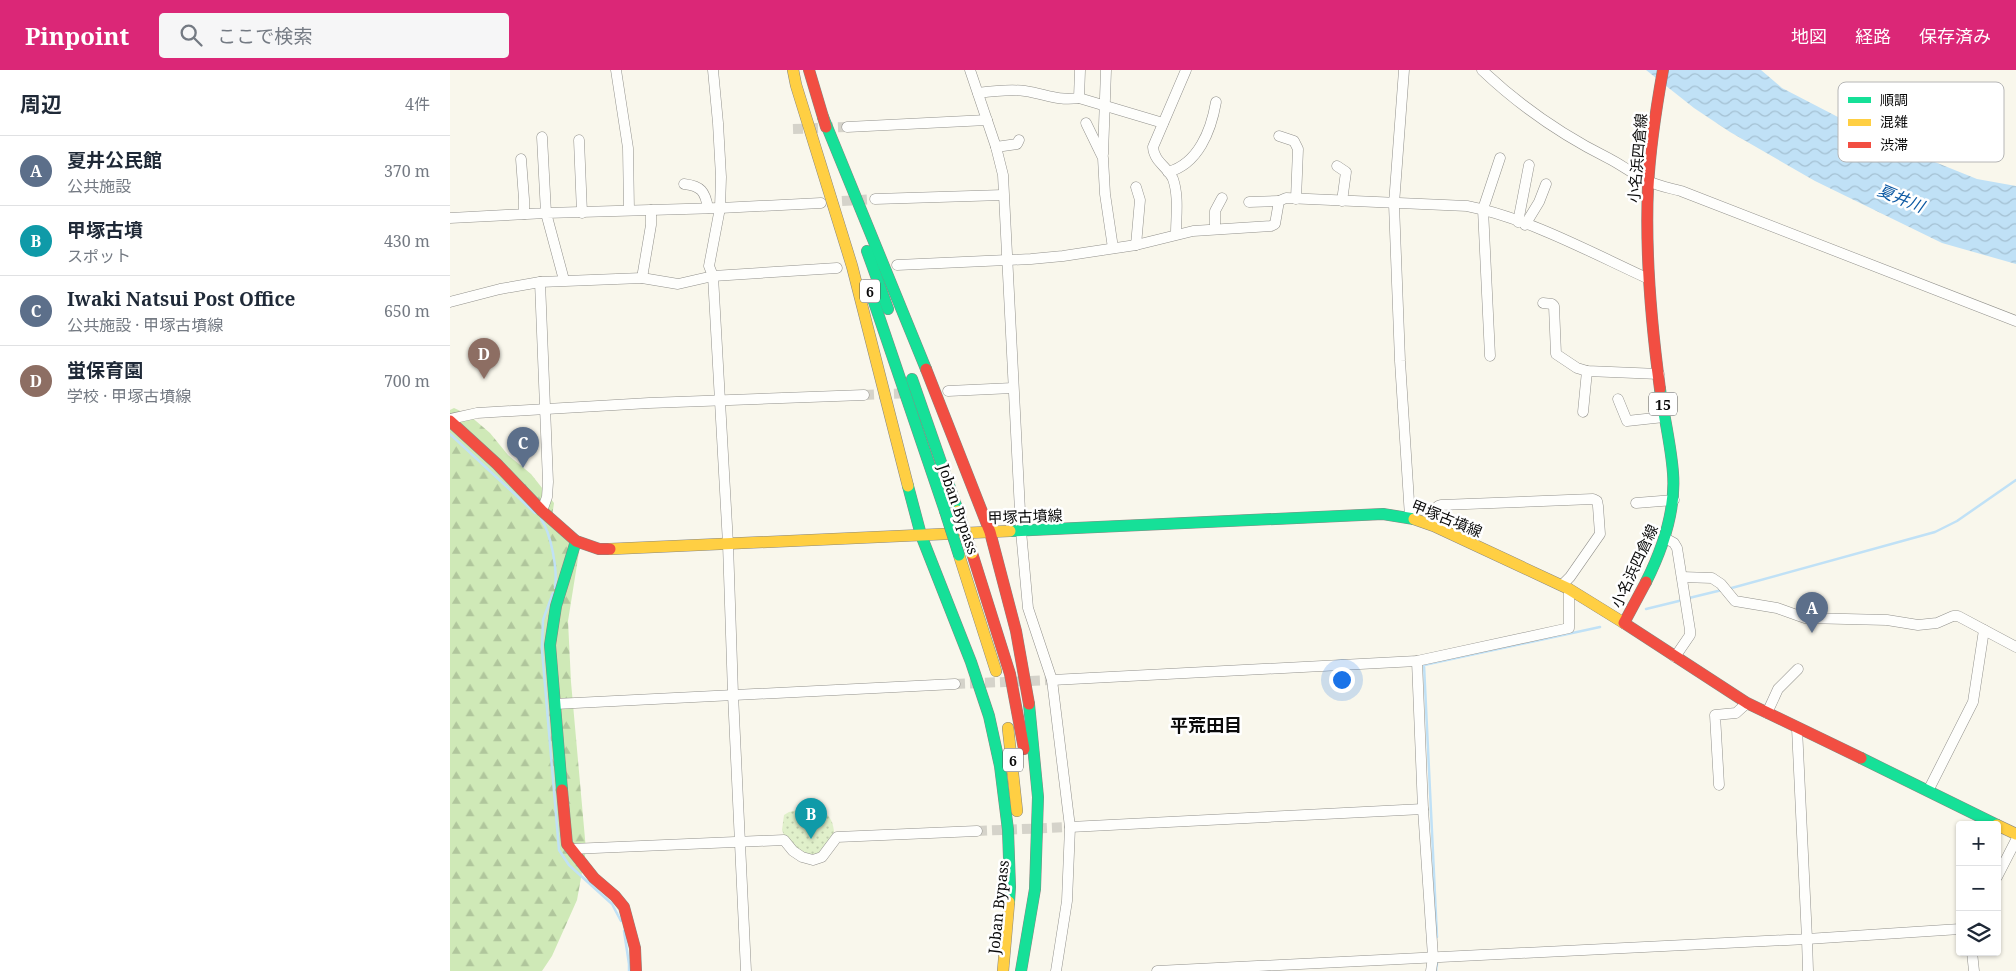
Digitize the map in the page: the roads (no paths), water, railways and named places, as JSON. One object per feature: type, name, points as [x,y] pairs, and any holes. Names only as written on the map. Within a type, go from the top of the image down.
[{"type":"main road","name":"Joban Bypass","points":[[795,70],[945,511],[999,680]]},
{"type":"main road","points":[[795,70],[796,85],[852,266],[921,535],[972,662],[989,716],[1000,766],[1010,858],[1005,971]]},
{"type":"main road","name":"Joban Bypass","points":[[809,70],[868,252],[995,623],[1024,747],[1028,792],[1028,872],[1024,920],[1016,971]]},
{"type":"main road","name":"小名浜四倉線","points":[[1663,70],[1652,140],[1649,178],[1648,279],[1664,417],[1673,473],[1674,500],[1671,522],[1665,538],[1644,588],[1624,623],[1747,703],[1989,821]]},
{"type":"main road","points":[[823,117],[902,307],[990,532],[1008,594],[1019,642],[1035,749],[1038,798],[1036,874],[1021,971]]},
{"type":"main road","name":"甲塚古墳線","points":[[450,420],[497,464],[542,511],[576,541],[599,549],[641,549],[1383,514],[1410,518],[1434,526],[1566,587],[1624,623]]},
{"type":"main road","points":[[576,541],[560,589],[551,625],[550,645],[567,844],[594,878],[615,896],[624,907],[635,948],[636,971]]},
{"type":"main road","name":"Joban Bypass","points":[[1002,695],[1012,747],[1017,802],[1019,868],[1005,971]]},
{"type":"main road","name":"小名浜四倉線","points":[[2001,827],[2016,834]]},
{"type":"street","points":[[616,70],[628,148],[629,210]]},
{"type":"street","points":[[713,70],[718,123],[720,208],[709,266],[713,276],[728,544],[732,694],[741,842],[746,971]]},
{"type":"street","points":[[970,70],[1001,165],[1021,531],[1028,608],[1052,680],[1070,827],[1067,901],[1056,971]]},
{"type":"street","points":[[1079,98],[1080,70]]},
{"type":"street","points":[[1106,70],[1103,158],[1105,194],[1112,248]]},
{"type":"street","points":[[1176,234],[1176,190],[1172,177],[1154,153],[1153,147],[1186,70]]},
{"type":"street","points":[[1404,70],[1394,204],[1400,361],[1410,518]]},
{"type":"street","points":[[1482,70],[1505,92],[1541,120],[1582,146],[1649,178],[1918,285],[2016,321]]},
{"type":"street","points":[[978,93],[1004,90],[1024,91],[1059,99],[1079,98],[1163,123]]},
{"type":"street","points":[[1168,172],[1178,169],[1190,161],[1196,153],[1211,123],[1216,102]]},
{"type":"street","points":[[847,128],[987,120]]},
{"type":"street","points":[[1086,123],[1103,158]]},
{"type":"street","points":[[1279,136],[1294,141],[1298,149],[1296,199]]},
{"type":"street","points":[[542,137],[546,212],[564,280]]},
{"type":"street","points":[[578,140],[582,213]]},
{"type":"street","points":[[996,147],[1017,144],[1019,140]]},
{"type":"street","points":[[1490,356],[1483,210],[1500,158]]},
{"type":"street","points":[[521,159],[524,214]]},
{"type":"street","points":[[1522,223],[1529,165]]},
{"type":"street","points":[[1337,166],[1346,172],[1342,201]]},
{"type":"street","points":[[684,184],[699,187],[705,197],[708,208]]},
{"type":"street","points":[[1522,223],[1539,202],[1546,184]]},
{"type":"street","points":[[1136,186],[1140,200],[1136,245]]},
{"type":"street","points":[[875,200],[1003,195]]},
{"type":"street","points":[[1215,230],[1215,211],[1222,198]]},
{"type":"street","points":[[1249,202],[1279,201],[1286,198],[1467,206],[1522,223],[1648,279]]},
{"type":"street","points":[[897,265],[1063,256],[1136,245],[1176,234],[1271,226],[1275,224],[1279,201]]},
{"type":"street","points":[[450,218],[546,212],[582,213],[821,203]]},
{"type":"street","points":[[642,278],[651,225],[651,210]]},
{"type":"street","points":[[450,302],[500,289],[540,282],[642,278],[678,284],[713,276],[837,268]]},
{"type":"street","points":[[540,282],[548,482],[547,497],[542,511]]},
{"type":"street","points":[[1543,304],[1552,304],[1554,306],[1556,354],[1577,368],[1588,371],[1659,374]]},
{"type":"street","points":[[1583,412],[1588,371]]},
{"type":"street","points":[[948,391],[1013,388]]},
{"type":"street","points":[[450,420],[478,413],[649,403],[720,402],[864,395]]},
{"type":"street","points":[[1618,399],[1628,420],[1664,417]]},
{"type":"street","points":[[1052,680],[1417,661],[1569,628],[1566,587],[1570,577],[1600,534],[1597,501],[1593,499],[1441,505],[1438,506],[1434,526]]},
{"type":"street","points":[[1636,503],[1674,500]]},
{"type":"street","points":[[1665,538],[1674,543],[1678,548],[1690,635],[1675,657]]},
{"type":"street","points":[[1682,578],[1712,578],[1721,584],[1735,601],[1777,608],[1805,618],[1887,620],[1918,625],[1936,623],[1952,616],[1958,616],[2016,647]]},
{"type":"street","points":[[1928,791],[1973,702],[1984,630]]},
{"type":"street","points":[[1417,661],[1423,809],[1436,957],[1431,971]]},
{"type":"street","points":[[1767,713],[1778,689],[1798,668]]},
{"type":"street","points":[[555,704],[955,684]]},
{"type":"street","points":[[1719,785],[1715,715],[1736,713],[1747,703]]},
{"type":"street","points":[[1797,728],[1808,971]]},
{"type":"street","points":[[1070,827],[1423,809]]},
{"type":"street","points":[[571,849],[784,840],[793,851],[802,857],[813,860],[822,858],[837,837],[977,831]]},
{"type":"street","points":[[2001,869],[2016,840]]},
{"type":"street","points":[[1157,971],[1807,939],[1956,929]]},
{"type":"street","points":[[1972,956],[1974,971]]},
{"type":"water","name":"夏井川","points":[[1646,70],[1761,70],[1782,88],[1838,117],[1838,162],[1935,162],[1977,179],[2016,186],[2016,264],[1942,243],[1815,181],[1730,132],[1694,108]]},
{"type":"waterway","points":[[450,434],[535,513]]},
{"type":"waterway","points":[[1728,589],[1935,532],[1957,521],[2016,480]]},
{"type":"waterway","points":[[541,519],[548,533],[553,552],[555,588]]},
{"type":"waterway","points":[[1689,598],[1722,590]]},
{"type":"waterway","points":[[553,593],[543,620],[542,650],[559,850],[569,865],[612,904],[621,921]]},
{"type":"waterway","points":[[1646,609],[1683,600]]},
{"type":"waterway","points":[[1437,937],[1424,665],[1600,627]]},
{"type":"waterway","points":[[624,931],[629,971]]},
{"type":"waterway","points":[[1436,971],[1437,963]]},
{"type":"tunnel","points":[[793,129],[847,127]]},
{"type":"tunnel","points":[[827,202],[875,199]]},
{"type":"tunnel","points":[[864,395],[908,393]]},
{"type":"tunnel","points":[[955,684],[1052,680]]},
{"type":"tunnel","points":[[977,831],[1070,827]]},
{"type":"place","name":"蛍保育園","points":[[484,379]]},
{"type":"place","name":"Iwaki Natsui Post Office","points":[[523,468]]},
{"type":"place","name":"夏井公民館","points":[[1812,633]]},
{"type":"place","name":"甲塚古墳","points":[[811,839]]},
{"type":"district","name":"平荒田目","points":[[1206,725]]}]
